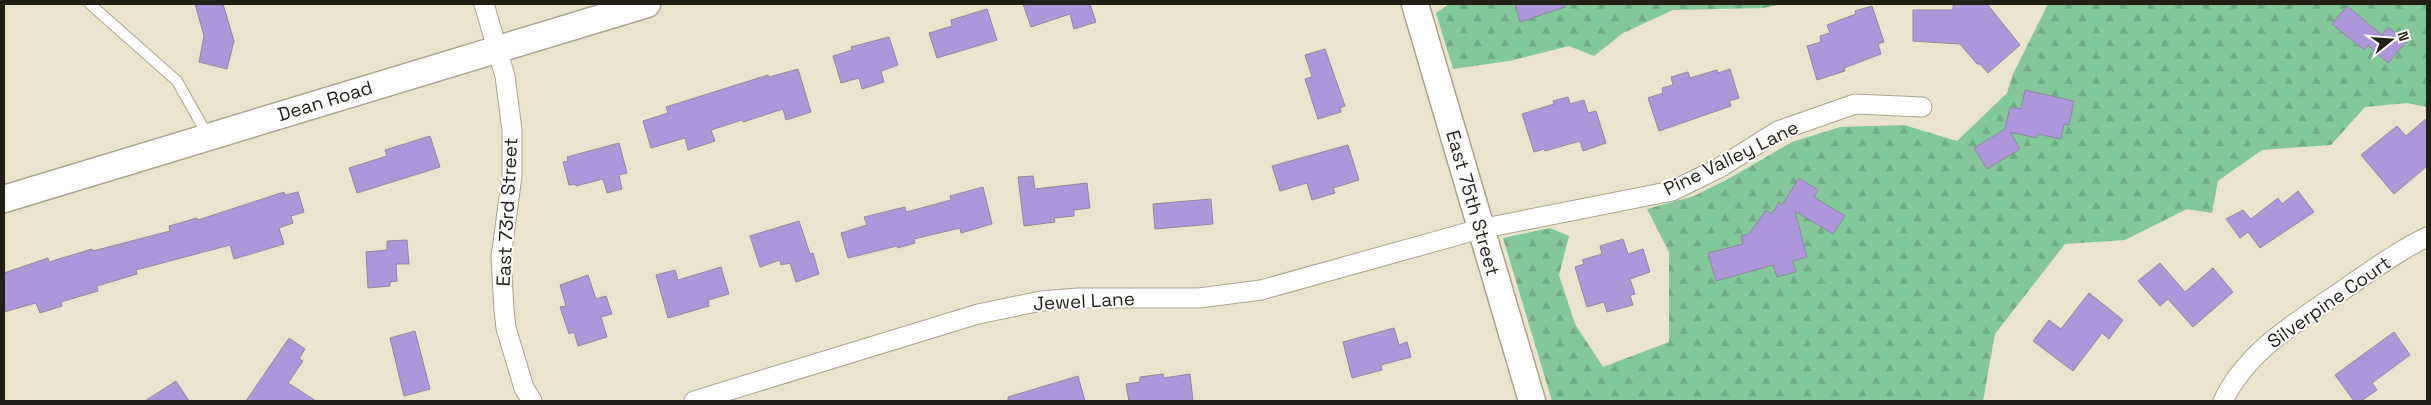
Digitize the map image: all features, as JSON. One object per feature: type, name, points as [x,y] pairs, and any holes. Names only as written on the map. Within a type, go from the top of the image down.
[{"type":"street","name":"East 73rd Street","points":[[484,4],[510,102],[513,148],[512,176],[500,257],[506,328],[524,388],[532,401]]},
{"type":"street","name":"Dean Road","points":[[4,199],[647,4]]},
{"type":"street","name":"East 75th Street","points":[[1416,4],[1480,229],[1532,401]]},
{"type":"street","name":"Pine Valley Lane","points":[[1480,229],[1672,191],[1719,168],[1778,131],[1855,104],[1922,107]]},
{"type":"street","name":"Jewel Lane","points":[[694,401],[978,314],[1013,306],[1078,298],[1181,299],[1243,293],[1287,283],[1480,229]]},
{"type":"street","name":"Silverpine Court","points":[[2223,401],[2250,361],[2276,336],[2388,260],[2427,237]]},
{"type":"lane","points":[[90,4],[176,81],[209,137]]},
{"type":"green space","points":[[1449,4],[1782,4],[1764,8],[1673,10],[1623,33],[1594,56],[1569,46],[1509,61],[1453,69],[1436,13]]},
{"type":"green space","points":[[2048,4],[2427,4],[2427,107],[2407,103],[2365,107],[2331,145],[2262,150],[2218,181],[2212,213],[2187,209],[2125,240],[2065,244],[1995,334],[1983,401],[1552,401],[1503,238],[1550,228],[1569,236],[1559,275],[1575,324],[1603,367],[1669,342],[1669,252],[1647,209],[1694,196],[1728,179],[1792,142],[1840,127],[1904,125],[1957,141],[2007,93],[2013,74]]},
{"type":"building","points":[[195,4],[223,4],[234,41],[227,69],[199,62],[204,36]]},
{"type":"building","points":[[1023,4],[1090,4],[1096,22],[1074,29],[1070,14],[1031,27]]},
{"type":"building","points":[[1515,4],[1565,4],[1565,7],[1520,22]]},
{"type":"building","points":[[1953,4],[1987,4],[2020,45],[1988,73],[1980,64],[1977,64],[1960,44],[1913,41],[1913,10],[1953,10]]},
{"type":"building","points":[[1872,6],[1884,42],[1878,44],[1881,54],[1844,68],[1845,71],[1817,80],[1807,46],[1821,42],[1820,36],[1830,33],[1827,25],[1856,14],[1855,11]]},
{"type":"building","points":[[2347,6],[2382,35],[2388,27],[2406,42],[2388,63],[2368,45],[2364,50],[2332,24]]},
{"type":"building","points":[[987,9],[997,40],[937,58],[929,33],[952,26],[951,20]]},
{"type":"building","points":[[889,37],[898,65],[881,71],[884,82],[862,89],[859,78],[841,83],[833,56],[852,50],[851,47]]},
{"type":"building","points":[[1325,49],[1345,106],[1340,108],[1341,112],[1318,119],[1305,79],[1312,77],[1305,55]]},
{"type":"building","points":[[798,69],[811,112],[786,120],[783,109],[743,122],[742,120],[711,130],[715,141],[688,150],[685,138],[651,148],[643,121],[668,113],[666,107],[768,75],[769,77]]},
{"type":"building","points":[[1730,69],[1739,98],[1729,101],[1731,106],[1659,131],[1648,98],[1663,93],[1662,88],[1673,85],[1671,77],[1688,72],[1690,78],[1717,70],[1718,73]]},
{"type":"building","points":[[2025,90],[2074,101],[2069,125],[2064,124],[2061,139],[2038,134],[2037,138],[2010,132],[2020,149],[1987,169],[1974,148],[2005,129],[2010,107],[2021,109]]},
{"type":"building","points":[[1568,97],[1570,104],[1584,100],[1588,113],[1596,111],[1606,143],[1583,151],[1580,141],[1545,151],[1544,149],[1534,152],[1522,114],[1554,104],[1553,101]]},
{"type":"building","points":[[2427,118],[2427,166],[2394,194],[2361,155],[2397,126],[2406,136]]},
{"type":"building","points":[[430,136],[440,167],[357,193],[349,168],[387,156],[385,150]]},
{"type":"building","points":[[619,143],[627,173],[619,175],[622,189],[607,193],[603,179],[576,186],[575,184],[569,185],[563,162],[568,161],[567,157]]},
{"type":"building","points":[[1348,145],[1359,180],[1333,188],[1335,193],[1312,200],[1307,183],[1280,191],[1272,166]]},
{"type":"building","points":[[1033,176],[1035,189],[1087,183],[1090,208],[1074,210],[1074,216],[1054,218],[1055,222],[1024,226],[1018,177]]},
{"type":"building","points":[[1799,178],[1818,190],[1814,197],[1845,216],[1833,234],[1795,211],[1807,257],[1793,261],[1796,272],[1777,277],[1773,265],[1716,281],[1708,253],[1743,244],[1741,236],[1749,234],[1766,210],[1772,214],[1779,202],[1782,205]]},
{"type":"building","points":[[983,187],[992,224],[961,233],[960,228],[914,239],[915,243],[898,248],[897,246],[848,258],[841,233],[867,225],[864,217],[905,207],[906,212],[951,200],[950,196]]},
{"type":"building","points":[[2298,191],[2314,212],[2260,248],[2248,232],[2240,238],[2226,219],[2243,210],[2251,219],[2278,198],[2282,204]]},
{"type":"building","points":[[284,192],[285,195],[298,192],[304,212],[291,216],[293,223],[279,228],[284,244],[234,259],[230,245],[136,270],[137,274],[97,286],[98,291],[61,302],[62,306],[40,313],[36,303],[4,312],[4,273],[48,258],[49,262],[92,249],[93,251],[170,231],[169,226],[197,218],[198,220]]},
{"type":"building","points":[[1211,199],[1213,224],[1155,229],[1153,204]]},
{"type":"building","points":[[799,221],[810,254],[813,253],[819,274],[796,282],[790,263],[781,265],[780,260],[760,267],[750,236]]},
{"type":"building","points":[[1623,239],[1628,254],[1643,249],[1650,272],[1630,279],[1635,294],[1630,295],[1633,305],[1607,312],[1604,302],[1587,307],[1575,267],[1584,264],[1582,260],[1602,254],[1600,246]]},
{"type":"building","points":[[407,240],[409,264],[396,264],[397,281],[390,282],[390,286],[368,288],[366,252],[387,250],[387,241]]},
{"type":"building","points":[[2160,263],[2185,292],[2213,268],[2233,292],[2193,327],[2168,299],[2160,306],[2138,281]]},
{"type":"building","points":[[721,267],[729,294],[708,300],[709,306],[668,318],[656,275],[675,270],[678,280]]},
{"type":"building","points":[[588,275],[596,299],[606,296],[612,314],[601,317],[607,337],[578,346],[574,332],[569,334],[560,307],[566,306],[560,285]]},
{"type":"building","points":[[2089,293],[2123,320],[2109,339],[2102,333],[2073,371],[2033,341],[2049,320],[2061,329]]},
{"type":"building","points":[[1394,328],[1399,345],[1407,342],[1411,357],[1381,365],[1382,370],[1352,378],[1343,342]]},
{"type":"building","points":[[415,331],[430,389],[404,396],[390,338]]},
{"type":"building","points":[[2394,332],[2410,355],[2372,383],[2377,390],[2361,401],[2354,401],[2335,375]]},
{"type":"building","points":[[289,338],[305,349],[299,359],[303,361],[288,383],[316,401],[246,401]]},
{"type":"building","points":[[1163,374],[1164,378],[1190,374],[1193,401],[1129,401],[1126,384],[1140,382],[1140,377]]},
{"type":"building","points":[[1078,376],[1085,401],[1008,401],[1008,397]]},
{"type":"building","points":[[176,381],[189,401],[145,401]]}]
